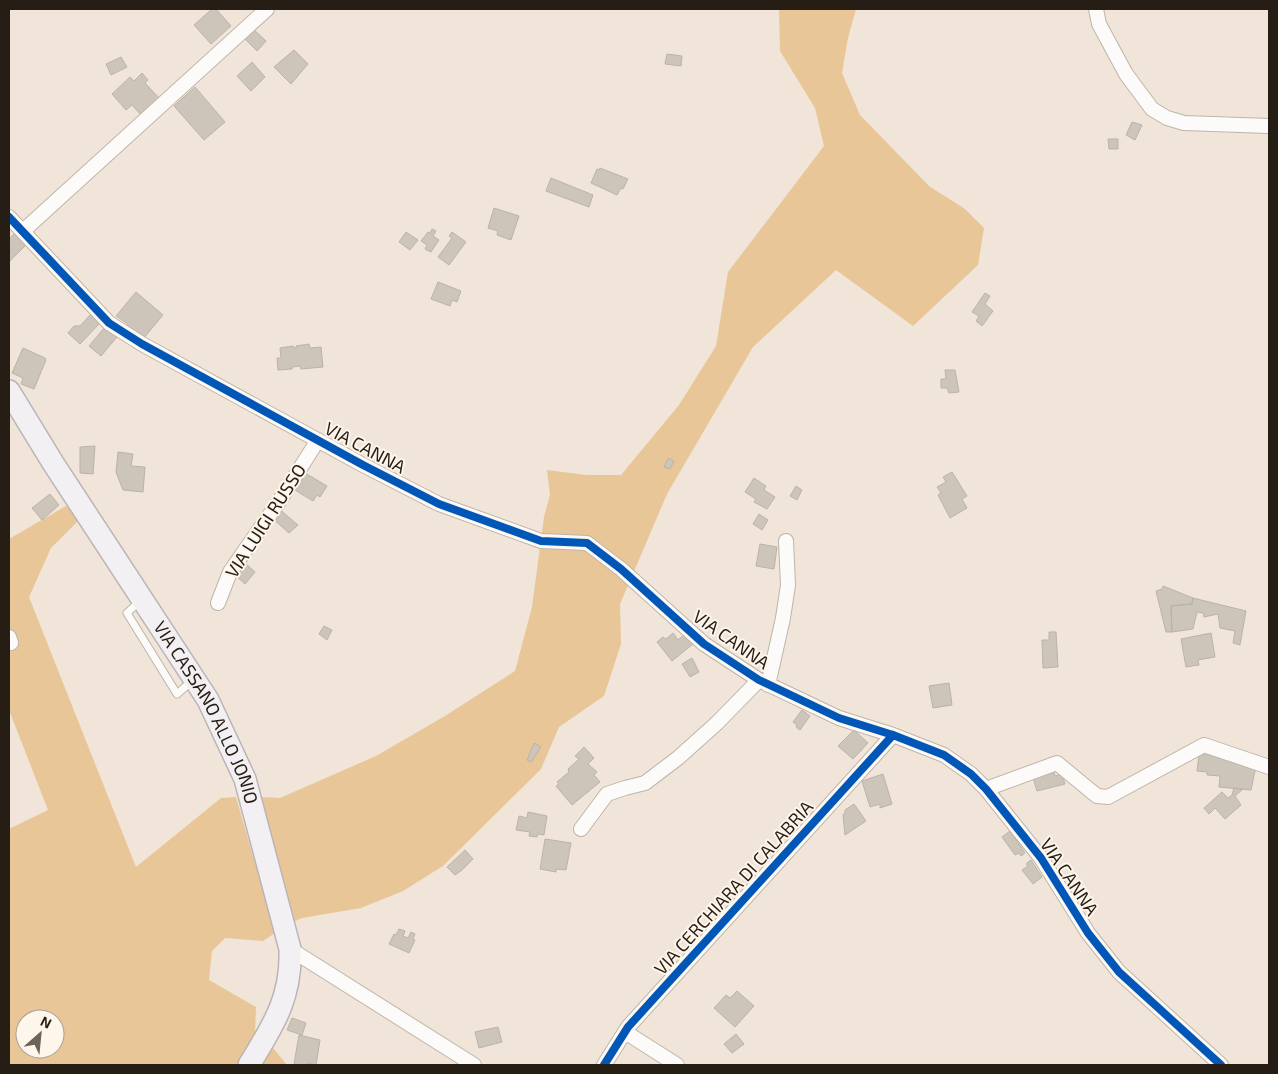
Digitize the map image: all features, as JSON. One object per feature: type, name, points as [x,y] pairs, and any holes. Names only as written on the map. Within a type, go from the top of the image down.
[{"type":"main road","name":"VIA CASSANO ALLO JONIO","points":[[9,391],[53,463],[208,700],[245,779],[290,949],[291,964],[287,989],[278,1015],[249,1065]]},
{"type":"street","points":[[23,231],[267,9]]},
{"type":"street","points":[[1096,9],[1100,24],[1126,74],[1152,109],[1167,118],[1184,123],[1269,126]]},
{"type":"street","name":"VIA CANNA","points":[[9,217],[109,323],[142,344],[363,465],[439,504],[541,540],[587,543],[621,570],[704,644],[764,682],[839,718],[893,735],[944,755],[972,774],[1041,858],[1088,933],[1119,972],[1222,1065]]},
{"type":"street","name":"VIA LUIGI RUSSO","points":[[218,603],[230,572],[278,503],[318,440]]},
{"type":"street","points":[[581,829],[607,794],[645,783],[678,758],[764,682],[784,618],[788,585],[786,542]]},
{"type":"street","name":"VIA CERCHIARA DI CALABRIA","points":[[604,1065],[625,1032],[893,735]]},
{"type":"street","points":[[986,789],[1057,763],[1097,796],[1108,797],[1204,746],[1269,767]]},
{"type":"street","points":[[290,949],[474,1065]]},
{"type":"street","points":[[625,1032],[677,1065]]},
{"type":"shaded area","points":[[779,9],[856,9],[848,38],[842,73],[860,115],[929,186],[965,209],[984,228],[978,265],[913,326],[836,270],[753,347],[667,494],[620,604],[621,644],[604,696],[559,727],[541,769],[443,866],[403,891],[361,908],[302,918],[293,922],[261,797],[280,798],[376,756],[445,716],[515,671],[532,607],[544,517],[550,495],[547,470],[586,475],[621,475],[679,405],[716,346],[728,272],[824,146],[815,108],[780,51]]},
{"type":"shaded area","points":[[66,506],[80,519],[51,548],[29,597],[136,867],[221,798],[236,797],[275,933],[263,941],[225,938],[212,951],[209,980],[256,1007],[255,1034],[273,1048],[287,1065],[9,1065],[9,829],[48,810],[9,710],[9,539]]},
{"type":"building","points":[[212,9],[216,9],[231,26],[211,44],[194,25]]},
{"type":"building","points":[[250,26],[266,41],[257,51],[241,35]]},
{"type":"building","points":[[294,50],[308,64],[291,84],[274,67]]},
{"type":"building","points":[[667,54],[682,56],[681,66],[665,64]]},
{"type":"building","points":[[121,57],[127,67],[111,75],[106,64]]},
{"type":"building","points":[[252,62],[265,77],[251,91],[237,76]]},
{"type":"building","points":[[142,73],[148,80],[145,83],[160,99],[142,116],[132,105],[126,110],[112,94],[130,77],[134,81]]},
{"type":"building","points":[[195,87],[225,122],[204,140],[174,106]]},
{"type":"building","points":[[1132,122],[1142,125],[1135,140],[1126,135]]},
{"type":"building","points":[[1108,139],[1118,139],[1118,149],[1109,149]]},
{"type":"building","points":[[600,168],[628,179],[623,189],[621,188],[617,195],[591,183],[597,169],[599,170]]},
{"type":"building","points":[[551,178],[593,195],[589,207],[546,191]]},
{"type":"building","points":[[494,208],[519,216],[511,240],[497,235],[498,231],[488,228]]},
{"type":"building","points":[[432,229],[436,231],[433,236],[439,240],[431,252],[425,249],[427,245],[421,241]]},
{"type":"building","points":[[406,232],[418,240],[410,250],[399,242]]},
{"type":"building","points":[[452,232],[466,242],[449,265],[438,257],[452,238],[449,236]]},
{"type":"building","points":[[14,234],[26,245],[9,262],[9,239]]},
{"type":"building","points":[[438,282],[461,291],[457,302],[452,300],[450,306],[431,299]]},
{"type":"building","points":[[136,292],[163,315],[143,339],[126,330],[128,324],[116,316]]},
{"type":"building","points":[[985,293],[990,296],[985,304],[993,311],[982,326],[976,321],[979,316],[972,312]]},
{"type":"building","points":[[91,314],[100,323],[80,344],[68,333],[74,326],[80,326]]},
{"type":"building","points":[[105,327],[117,337],[101,356],[89,346]]},
{"type":"building","points":[[309,344],[310,348],[321,347],[323,367],[301,369],[300,366],[292,367],[292,369],[278,370],[277,358],[281,358],[280,348],[293,346],[296,348],[296,346]]},
{"type":"building","points":[[23,348],[46,360],[34,389],[21,384],[23,378],[12,373]]},
{"type":"building","points":[[945,370],[955,370],[959,392],[949,393],[947,388],[941,388],[941,379],[946,379]]},
{"type":"building","points":[[95,446],[93,474],[80,473],[80,447]]},
{"type":"building","points":[[118,452],[133,454],[131,466],[145,467],[143,492],[123,490],[116,472]]},
{"type":"building","points":[[668,458],[674,461],[670,469],[664,467]]},
{"type":"building","points":[[300,470],[327,486],[320,497],[317,495],[313,501],[290,487]]},
{"type":"building","points":[[952,472],[967,496],[962,499],[967,508],[950,518],[938,495],[941,493],[937,487],[946,482],[943,477]]},
{"type":"building","points":[[754,478],[766,486],[764,490],[775,497],[767,509],[754,502],[756,499],[745,492]]},
{"type":"building","points":[[796,486],[802,490],[797,500],[790,496]]},
{"type":"building","points":[[50,494],[59,505],[42,520],[32,508]]},
{"type":"building","points":[[279,509],[298,525],[289,533],[271,517]]},
{"type":"building","points":[[759,514],[768,520],[762,530],[753,524]]},
{"type":"building","points":[[760,544],[777,547],[774,569],[756,566]]},
{"type":"building","points":[[245,563],[255,572],[245,584],[235,575]]},
{"type":"building","points":[[1163,586],[1193,598],[1192,604],[1171,606],[1172,632],[1166,632],[1156,591],[1162,589]]},
{"type":"building","points":[[1193,598],[1246,611],[1240,645],[1233,643],[1235,631],[1220,628],[1218,614],[1204,617],[1203,613],[1197,612],[1193,629],[1172,632],[1171,606],[1192,604]]},
{"type":"building","points":[[324,626],[332,630],[327,640],[319,634]]},
{"type":"building","points":[[1049,632],[1056,632],[1058,667],[1043,668],[1042,640],[1049,640]]},
{"type":"building","points":[[673,633],[678,640],[685,634],[693,644],[672,661],[657,642],[663,637],[666,639]]},
{"type":"building","points":[[1211,633],[1215,657],[1198,660],[1199,665],[1186,667],[1181,639]]},
{"type":"building","points":[[692,658],[699,672],[690,677],[682,664]]},
{"type":"building","points":[[949,683],[952,705],[933,708],[929,686]]},
{"type":"building","points":[[802,710],[810,716],[800,730],[793,722]]},
{"type":"building","points":[[854,730],[868,743],[853,759],[838,746]]},
{"type":"building","points":[[534,743],[541,747],[531,762],[527,760]]},
{"type":"building","points":[[584,747],[594,758],[588,764],[597,772],[594,775],[600,782],[572,805],[556,786],[559,784],[557,782],[569,772],[568,769],[579,759],[575,756]]},
{"type":"building","points":[[1199,754],[1241,759],[1256,766],[1251,790],[1219,787],[1220,776],[1207,775],[1207,772],[1197,771]]},
{"type":"building","points":[[1053,768],[1055,776],[1062,774],[1065,784],[1037,791],[1032,774]]},
{"type":"building","points":[[883,774],[892,804],[880,808],[880,804],[870,807],[862,781]]},
{"type":"building","points":[[1234,788],[1243,789],[1235,796],[1241,805],[1225,819],[1215,808],[1209,814],[1204,808],[1222,792],[1228,798],[1232,795]]},
{"type":"building","points":[[854,804],[866,821],[845,835],[843,815],[845,810]]},
{"type":"building","points":[[528,812],[547,816],[544,835],[538,834],[537,837],[529,836],[530,832],[516,830],[519,816],[527,818]]},
{"type":"building","points":[[1010,831],[1025,853],[1021,856],[1019,853],[1015,855],[1002,837]]},
{"type":"building","points":[[545,839],[571,843],[566,870],[556,869],[556,872],[540,869]]},
{"type":"building","points":[[465,850],[473,859],[455,875],[447,867]]},
{"type":"building","points":[[1031,860],[1042,877],[1033,884],[1022,870],[1028,866],[1026,864]]},
{"type":"building","points":[[399,929],[405,931],[403,936],[408,938],[411,932],[415,934],[413,939],[415,940],[409,953],[389,944]]},
{"type":"building","points":[[737,991],[754,1006],[735,1027],[714,1008],[726,995],[730,998]]},
{"type":"building","points":[[292,1018],[306,1023],[302,1035],[287,1030]]},
{"type":"building","points":[[498,1027],[502,1042],[479,1048],[475,1032]]},
{"type":"building","points":[[736,1034],[744,1044],[732,1053],[724,1044]]},
{"type":"building","points":[[299,1035],[320,1040],[316,1065],[307,1063],[307,1065],[294,1064]]},
{"type":"cycle path","points":[[9,217],[109,323],[142,344],[363,465],[439,504],[541,541],[587,543],[621,569],[704,644],[759,680],[839,718],[893,735],[944,755],[971,774],[986,789],[1041,858],[1088,933],[1119,972],[1221,1065]]},
{"type":"cycle path","points":[[604,1065],[628,1027],[893,735]]}]
